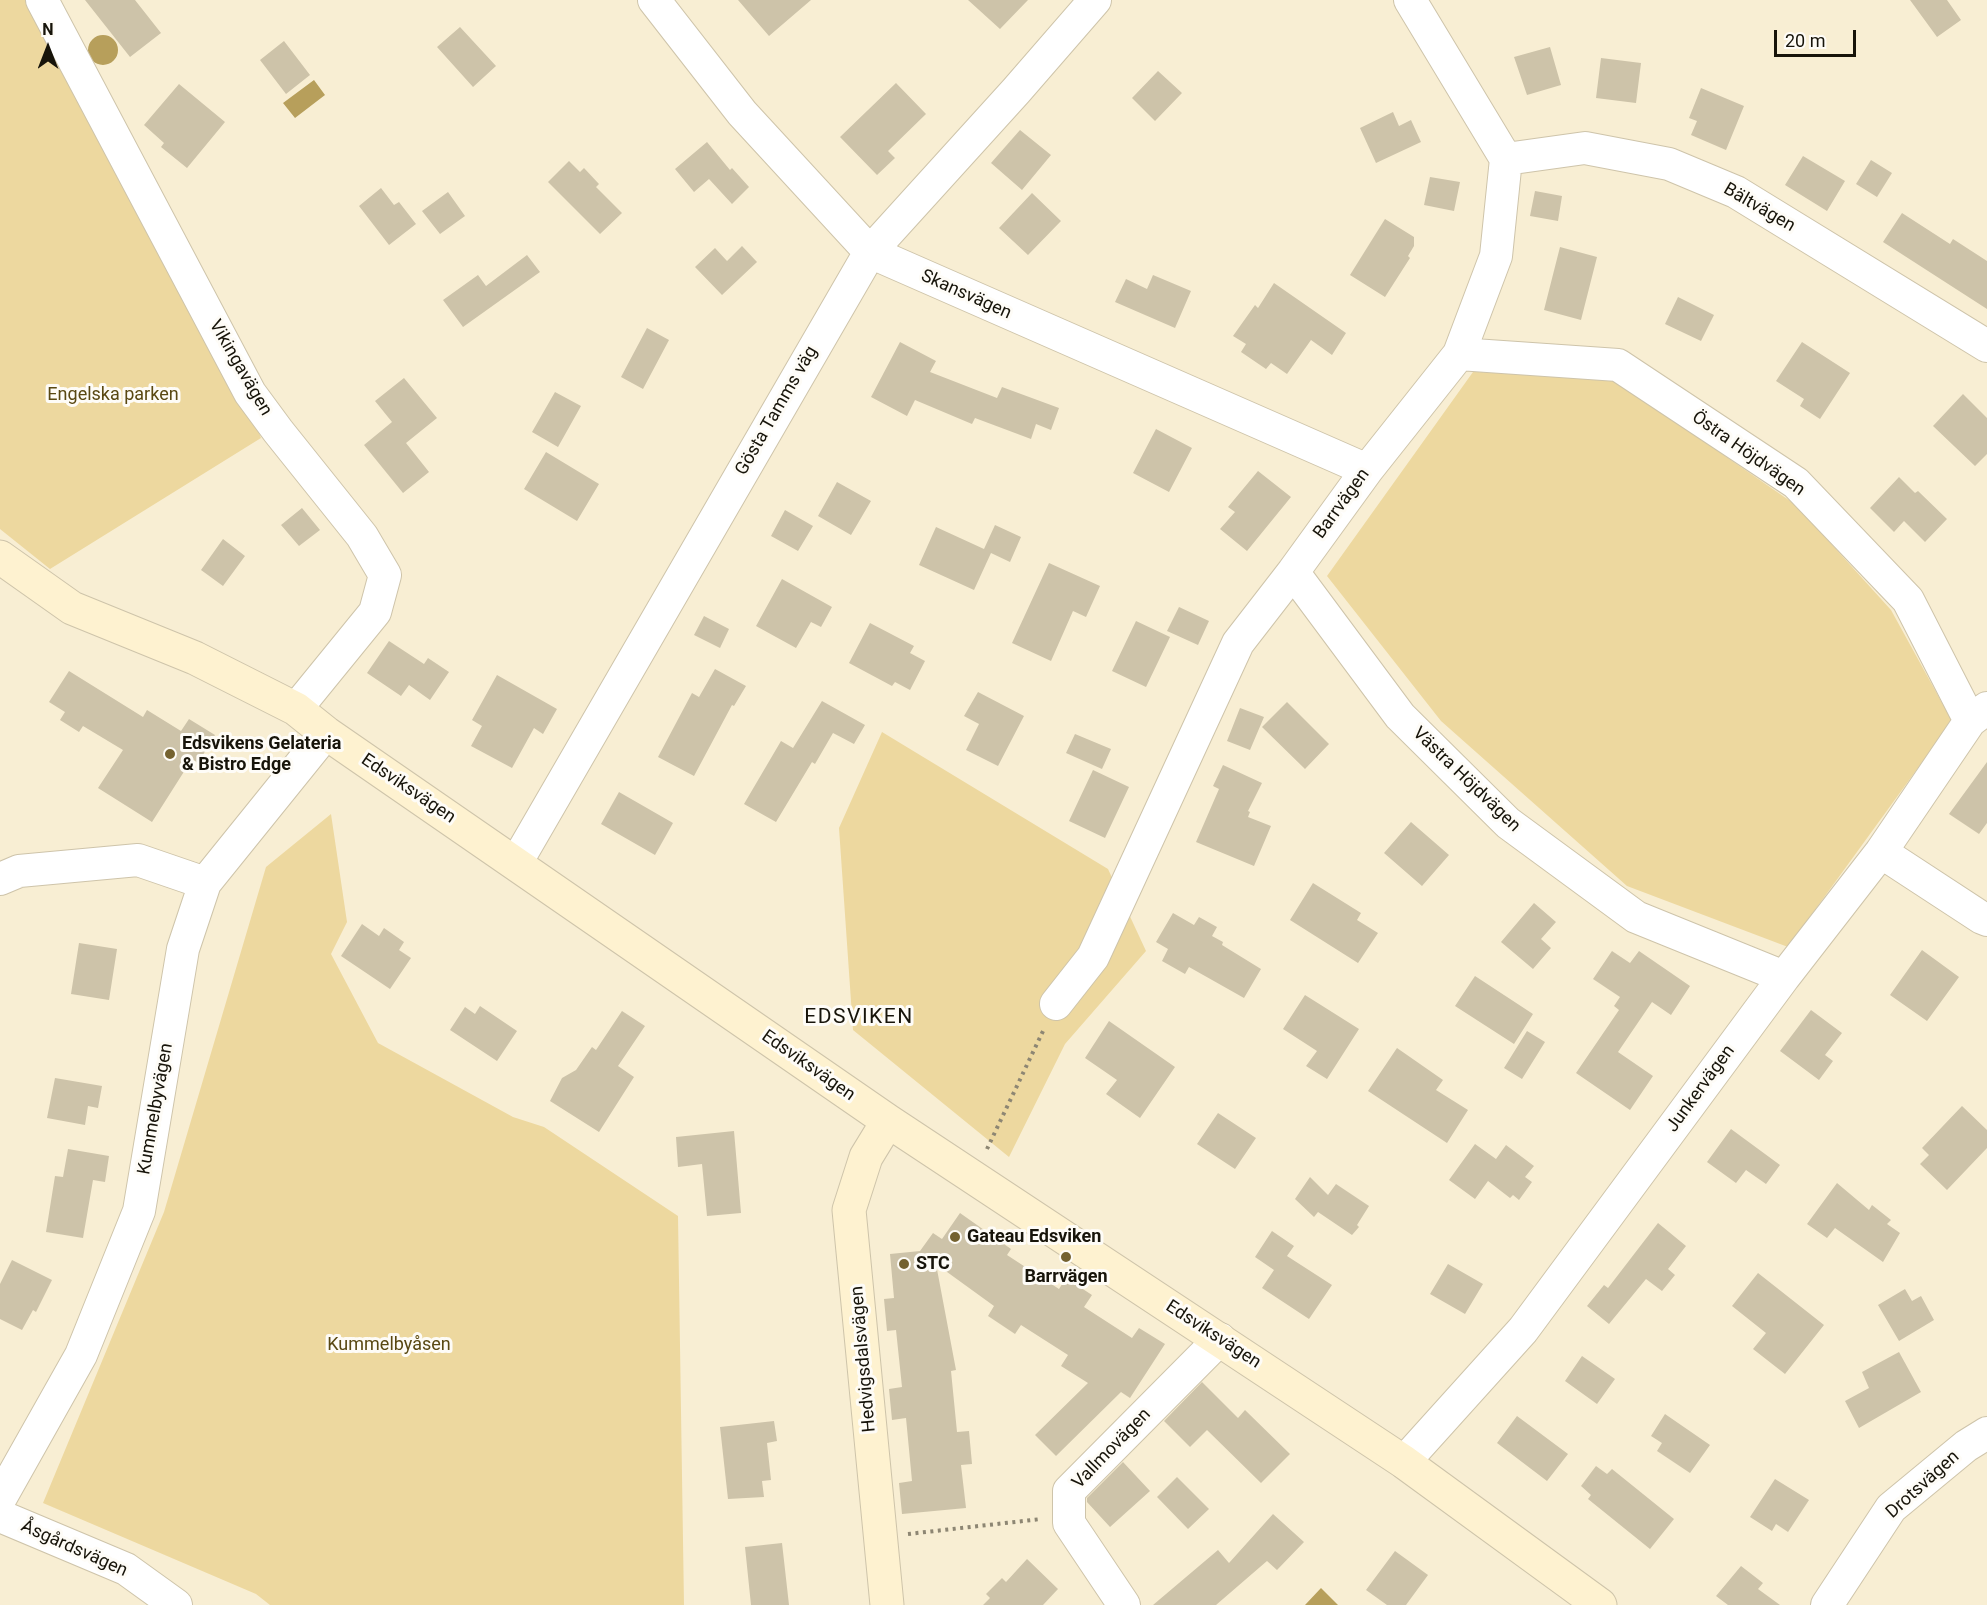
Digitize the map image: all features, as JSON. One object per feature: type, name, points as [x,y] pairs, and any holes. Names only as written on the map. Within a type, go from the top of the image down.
[{"type":"street","name":"Vikingavägen","points":[[42,0],[250,393],[362,536],[385,575],[375,612],[296,709]]},
{"type":"street","name":"Skansvägen","points":[[654,0],[742,113],[870,252],[1367,470]]},
{"type":"street","name":"Gösta Tamms väg","points":[[516,863],[870,252],[1095,0]]},
{"type":"street","points":[[1410,0],[1506,159]]},
{"type":"street","name":"Bältvägen","points":[[1506,159],[1585,148],[1669,164],[1736,192],[1987,345]]},
{"type":"street","name":"Barrvägen","points":[[1056,1004],[1093,957],[1238,643],[1367,470],[1459,354],[1496,256],[1506,159]]},
{"type":"street","name":"Östra Höjdvägen","points":[[1459,354],[1618,365],[1796,483],[1908,600],[1979,714]]},
{"type":"street","name":"Edsviksvägen","points":[[0,557],[72,608],[195,658],[296,709],[326,733],[888,1121],[1404,1462],[1600,1605]]},
{"type":"street","name":"Västra Höjdvägen","points":[[1293,572],[1400,716],[1508,823],[1636,916],[1784,977]]},
{"type":"street","name":"Junkervägen","points":[[1404,1462],[1523,1330],[1784,977],[1881,852],[1979,714]]},
{"type":"street","name":"Kummelbyvägen","points":[[0,1499],[81,1355],[139,1211],[183,949],[205,883],[326,733]]},
{"type":"street","points":[[1881,852],[1987,920]]},
{"type":"street","points":[[0,879],[19,871],[138,860],[205,883]]},
{"type":"street","name":"Hedvigsdalsvägen","points":[[887,1605],[849,1210],[866,1157],[888,1121]]},
{"type":"street","name":"Vallmovägen","points":[[1124,1605],[1069,1523],[1069,1491],[1220,1339]]},
{"type":"street","name":"Drotsvägen","points":[[1827,1605],[1891,1508],[1966,1446],[1987,1433]]},
{"type":"street","name":"Åsgårdsvägen","points":[[0,1516],[126,1569],[176,1605]]},
{"type":"path","points":[[968,1173],[988,1148],[1056,1004]]},
{"type":"path","points":[[881,1538],[1069,1516]]},
{"type":"green space","name":"Engelska parken","points":[[0,0],[32,0],[249,406],[261,438],[50,569],[0,529]]},
{"type":"green space","points":[[1473,372],[1606,374],[1796,505],[1891,610],[1952,721],[1788,947],[1627,886],[1441,721],[1327,576]]},
{"type":"green space","points":[[882,732],[1108,869],[1146,951],[1065,1044],[1009,1157],[853,1030],[839,828]]},
{"type":"green space","name":"Kummelbyåsen","points":[[331,814],[347,922],[331,954],[378,1043],[513,1117],[544,1127],[678,1216],[684,1605],[270,1605],[256,1594],[43,1503],[164,1212],[266,867]]},
{"type":"shaded area","points":[[103,35],[114,39],[118,50],[114,61],[103,65],[92,61],[88,50],[92,39]]},
{"type":"shaded area","points":[[314,80],[325,95],[295,118],[283,103]]},
{"type":"shaded area","points":[[1321,1588],[1338,1605],[1305,1605]]},
{"type":"building","points":[[85,0],[135,0],[161,33],[130,57]]},
{"type":"building","points":[[738,0],[811,0],[769,36]]},
{"type":"building","points":[[968,0],[1028,0],[1000,29]]},
{"type":"building","points":[[1910,0],[1947,0],[1961,20],[1937,37]]},
{"type":"building","points":[[460,27],[496,66],[473,87],[437,47]]},
{"type":"building","points":[[284,41],[310,75],[286,94],[260,60]]},
{"type":"building","points":[[1550,47],[1561,85],[1527,95],[1514,57]]},
{"type":"building","points":[[1601,58],[1641,63],[1636,103],[1596,98]]},
{"type":"building","points":[[1158,71],[1182,93],[1155,121],[1132,98]]},
{"type":"building","points":[[896,83],[926,114],[888,151],[895,158],[877,175],[840,137]]},
{"type":"building","points":[[179,84],[225,122],[187,168],[161,147],[164,143],[144,125]]},
{"type":"building","points":[[1701,88],[1744,106],[1726,150],[1691,135],[1697,121],[1689,118]]},
{"type":"building","points":[[1393,112],[1399,126],[1411,120],[1421,142],[1376,163],[1360,128]]},
{"type":"building","points":[[1020,130],[1051,155],[1022,190],[991,163]]},
{"type":"building","points":[[707,142],[730,170],[732,168],[749,187],[732,204],[709,179],[694,192],[675,169]]},
{"type":"building","points":[[1803,156],[1845,181],[1827,211],[1785,185]]},
{"type":"building","points":[[1871,160],[1892,173],[1877,197],[1856,184]]},
{"type":"building","points":[[569,161],[580,172],[584,168],[599,184],[596,187],[622,213],[600,234],[548,182]]},
{"type":"building","points":[[1430,177],[1460,182],[1454,211],[1424,205]]},
{"type":"building","points":[[381,188],[394,205],[399,202],[416,224],[389,245],[359,206]]},
{"type":"building","points":[[1535,191],[1562,196],[1558,221],[1530,216]]},
{"type":"building","points":[[448,192],[465,216],[440,234],[422,211]]},
{"type":"building","points":[[1032,193],[1061,221],[1028,255],[999,228]]},
{"type":"building","points":[[1902,213],[1950,244],[1953,239],[1987,261],[1987,309],[1883,242]]},
{"type":"building","points":[[1385,219],[1414,237],[1414,246],[1408,256],[1410,258],[1385,297],[1350,275]]},
{"type":"building","points":[[742,246],[757,262],[722,295],[695,267],[715,248],[727,261]]},
{"type":"building","points":[[1560,247],[1597,257],[1581,320],[1544,310]]},
{"type":"building","points":[[527,255],[540,272],[463,327],[443,300],[478,275],[486,286]]},
{"type":"building","points":[[1153,275],[1191,291],[1175,328],[1115,302],[1126,279],[1147,289]]},
{"type":"building","points":[[1274,283],[1346,333],[1332,355],[1311,340],[1287,374],[1271,363],[1266,369],[1241,352],[1246,344],[1233,336],[1255,305],[1258,308]]},
{"type":"building","points":[[1678,297],[1714,315],[1701,341],[1665,324]]},
{"type":"building","points":[[647,328],[669,340],[643,389],[621,377]]},
{"type":"building","points":[[900,342],[936,361],[930,372],[997,398],[1002,387],[1059,408],[1051,430],[1036,424],[1031,439],[975,418],[972,424],[915,400],[907,416],[871,397]]},
{"type":"building","points":[[1802,342],[1850,373],[1820,419],[1800,406],[1804,399],[1776,381]]},
{"type":"building","points":[[404,378],[437,418],[406,443],[429,472],[403,493],[364,445],[392,422],[375,401]]},
{"type":"building","points":[[555,392],[581,406],[558,447],[532,432]]},
{"type":"building","points":[[1963,394],[1987,418],[1987,454],[1975,466],[1933,426]]},
{"type":"building","points":[[1156,429],[1192,448],[1169,492],[1133,473]]},
{"type":"building","points":[[546,452],[599,484],[577,521],[524,489]]},
{"type":"building","points":[[1258,471],[1291,497],[1247,551],[1220,529],[1235,512],[1228,507]]},
{"type":"building","points":[[1899,477],[1915,493],[1918,491],[1947,519],[1925,542],[1904,521],[1894,532],[1870,508]]},
{"type":"building","points":[[837,482],[871,501],[851,535],[818,516]]},
{"type":"building","points":[[302,508],[320,530],[299,546],[281,525]]},
{"type":"building","points":[[785,510],[813,526],[798,551],[771,536]]},
{"type":"building","points":[[995,525],[1021,537],[1010,562],[991,553],[974,590],[919,565],[936,527],[984,549]]},
{"type":"building","points":[[223,539],[245,556],[223,586],[201,570]]},
{"type":"building","points":[[1049,563],[1100,586],[1086,617],[1073,611],[1051,661],[1012,643]]},
{"type":"building","points":[[782,579],[832,607],[821,627],[811,622],[796,648],[756,626]]},
{"type":"building","points":[[1179,607],[1209,621],[1198,645],[1167,631]]},
{"type":"building","points":[[704,616],[729,629],[720,648],[694,635]]},
{"type":"building","points":[[1136,621],[1170,637],[1146,687],[1112,671]]},
{"type":"building","points":[[870,623],[914,646],[910,653],[925,661],[910,690],[895,682],[892,686],[849,663]]},
{"type":"building","points":[[389,641],[424,664],[428,658],[449,672],[430,700],[409,685],[401,696],[367,673]]},
{"type":"building","points":[[715,669],[746,686],[734,706],[732,705],[694,776],[658,757],[692,693],[699,697]]},
{"type":"building","points":[[69,671],[143,717],[147,710],[181,731],[189,719],[215,735],[198,763],[192,759],[152,822],[98,788],[123,750],[83,726],[79,732],[60,720],[65,712],[49,702]]},
{"type":"building","points":[[497,675],[557,709],[543,734],[534,728],[512,768],[471,746],[482,726],[472,720]]},
{"type":"building","points":[[978,692],[1024,716],[998,766],[966,750],[979,724],[964,716]]},
{"type":"building","points":[[822,701],[865,725],[854,744],[833,733],[815,764],[812,762],[776,822],[744,804],[781,741],[793,748]]},
{"type":"building","points":[[1287,702],[1329,744],[1305,769],[1262,727]]},
{"type":"building","points":[[1240,708],[1264,717],[1250,750],[1227,741]]},
{"type":"building","points":[[1075,734],[1111,749],[1102,769],[1066,753]]},
{"type":"building","points":[[1987,762],[1987,823],[1979,834],[1949,814]]},
{"type":"building","points":[[1223,765],[1262,783],[1248,811],[1250,812],[1248,817],[1271,826],[1254,866],[1196,842],[1219,789],[1213,786]]},
{"type":"building","points":[[1093,770],[1129,787],[1105,838],[1069,821]]},
{"type":"building","points":[[619,792],[673,823],[655,855],[601,824]]},
{"type":"building","points":[[1411,822],[1449,855],[1422,886],[1384,853]]},
{"type":"building","points":[[1313,883],[1361,913],[1357,920],[1378,933],[1358,963],[1290,920]]},
{"type":"building","points":[[1534,903],[1556,922],[1541,939],[1551,948],[1533,969],[1501,942]]},
{"type":"building","points":[[1173,913],[1194,925],[1199,917],[1217,927],[1212,936],[1223,942],[1222,945],[1261,969],[1244,998],[1189,967],[1185,974],[1162,961],[1168,949],[1156,942]]},
{"type":"building","points":[[362,924],[379,936],[384,928],[404,942],[399,950],[411,958],[390,989],[341,956]]},
{"type":"building","points":[[79,943],[117,949],[109,1000],[71,994]]},
{"type":"building","points":[[1922,950],[1959,977],[1927,1021],[1890,995]]},
{"type":"building","points":[[1612,951],[1630,963],[1639,951],[1690,986],[1671,1015],[1652,1002],[1618,1052],[1653,1076],[1630,1110],[1576,1073],[1619,1010],[1614,1006],[1620,997],[1593,979]]},
{"type":"building","points":[[1475,976],[1533,1014],[1514,1044],[1455,1006]]},
{"type":"building","points":[[1305,995],[1359,1029],[1327,1079],[1306,1066],[1317,1051],[1283,1029]]},
{"type":"building","points":[[480,1006],[517,1031],[497,1061],[450,1030],[465,1007],[475,1014]]},
{"type":"building","points":[[1811,1010],[1842,1033],[1825,1055],[1833,1061],[1819,1080],[1780,1051]]},
{"type":"building","points":[[622,1011],[645,1026],[618,1066],[634,1077],[599,1132],[550,1101],[562,1078],[576,1070],[592,1047],[596,1050]]},
{"type":"building","points":[[1109,1021],[1175,1067],[1140,1118],[1106,1094],[1117,1080],[1085,1058]]},
{"type":"building","points":[[1527,1031],[1545,1042],[1522,1079],[1504,1068]]},
{"type":"building","points":[[1397,1048],[1443,1080],[1436,1090],[1468,1110],[1447,1143],[1368,1091]]},
{"type":"building","points":[[55,1078],[102,1086],[98,1108],[88,1106],[85,1125],[47,1118]]},
{"type":"building","points":[[1962,1106],[1987,1130],[1987,1148],[1947,1190],[1920,1164],[1929,1155],[1922,1148]]},
{"type":"building","points":[[1218,1113],[1256,1138],[1235,1169],[1197,1144]]},
{"type":"building","points":[[1731,1129],[1780,1165],[1766,1184],[1746,1170],[1736,1183],[1707,1162]]},
{"type":"building","points":[[734,1131],[741,1213],[707,1216],[702,1164],[678,1167],[676,1137]]},
{"type":"building","points":[[1475,1144],[1496,1159],[1506,1145],[1534,1166],[1525,1177],[1532,1182],[1519,1200],[1513,1195],[1510,1198],[1488,1181],[1475,1199],[1449,1180]]},
{"type":"building","points":[[68,1149],[109,1156],[105,1182],[93,1180],[83,1238],[46,1232],[55,1176],[63,1177]]},
{"type":"building","points":[[1310,1177],[1328,1195],[1336,1184],[1369,1206],[1357,1225],[1359,1227],[1352,1235],[1318,1212],[1314,1217],[1295,1199]]},
{"type":"building","points":[[1837,1183],[1869,1210],[1872,1205],[1891,1220],[1887,1224],[1900,1233],[1883,1262],[1835,1228],[1827,1238],[1807,1224]]},
{"type":"building","points":[[960,1213],[1011,1249],[1007,1255],[1059,1289],[1066,1278],[1092,1295],[1084,1307],[1132,1338],[1139,1328],[1165,1344],[1130,1398],[1121,1392],[1056,1456],[1035,1435],[1088,1383],[1061,1366],[1068,1355],[1021,1325],[1015,1334],[988,1316],[994,1306],[936,1264],[956,1370],[951,1371],[957,1432],[969,1431],[972,1464],[961,1465],[966,1508],[902,1514],[899,1483],[912,1481],[906,1418],[892,1420],[889,1389],[902,1387],[896,1330],[887,1331],[884,1299],[894,1298],[890,1254],[920,1251],[933,1233],[942,1239]]},
{"type":"building","points":[[1658,1223],[1686,1246],[1668,1269],[1675,1275],[1662,1291],[1646,1279],[1609,1324],[1587,1306],[1604,1285],[1608,1288]]},
{"type":"building","points":[[1272,1231],[1294,1246],[1287,1256],[1332,1285],[1309,1319],[1262,1288],[1274,1270],[1255,1257]]},
{"type":"building","points":[[12,1260],[52,1280],[36,1312],[33,1310],[22,1330],[0,1319],[0,1284]]},
{"type":"building","points":[[1448,1264],[1483,1284],[1465,1314],[1430,1294]]},
{"type":"building","points":[[1758,1273],[1824,1325],[1785,1374],[1753,1349],[1766,1333],[1732,1306]]},
{"type":"building","points":[[1905,1289],[1912,1301],[1921,1296],[1934,1320],[1899,1341],[1878,1305]]},
{"type":"building","points":[[1899,1352],[1921,1392],[1859,1428],[1845,1401],[1869,1388],[1862,1372]]},
{"type":"building","points":[[1582,1356],[1615,1379],[1597,1404],[1565,1381]]},
{"type":"building","points":[[1202,1382],[1238,1418],[1245,1410],[1290,1454],[1261,1483],[1207,1430],[1190,1447],[1164,1421]]},
{"type":"building","points":[[1665,1414],[1710,1445],[1690,1473],[1657,1451],[1662,1443],[1651,1436]]},
{"type":"building","points":[[1517,1416],[1568,1454],[1547,1481],[1497,1443]]},
{"type":"building","points":[[774,1421],[777,1441],[767,1443],[771,1480],[762,1481],[764,1497],[728,1499],[720,1427]]},
{"type":"building","points":[[1123,1462],[1150,1491],[1110,1527],[1087,1502],[1087,1498]]},
{"type":"building","points":[[1596,1466],[1607,1474],[1612,1469],[1674,1519],[1650,1549],[1588,1499],[1591,1495],[1581,1486]]},
{"type":"building","points":[[1177,1477],[1209,1509],[1188,1529],[1157,1497]]},
{"type":"building","points":[[1775,1479],[1809,1500],[1788,1532],[1776,1524],[1772,1531],[1750,1517]]},
{"type":"building","points":[[1273,1514],[1304,1542],[1277,1570],[1267,1561],[1216,1605],[1153,1605],[1218,1550],[1229,1563]]},
{"type":"building","points":[[782,1543],[789,1605],[751,1605],[745,1547]]},
{"type":"building","points":[[1395,1551],[1428,1575],[1406,1605],[1387,1605],[1366,1590]]},
{"type":"building","points":[[1027,1559],[1058,1589],[1043,1605],[983,1605],[990,1598],[986,1594],[1002,1578],[1006,1582]]},
{"type":"building","points":[[1741,1566],[1763,1583],[1758,1589],[1780,1605],[1728,1605],[1716,1596]]},
{"type":"place","name":"Edsvikens Gelateria & Bistro Edge","points":[[170,754]]},
{"type":"place","name":"Gateau Edsviken","points":[[955,1237]]},
{"type":"place","name":"Barrvägen","points":[[1066,1257]]},
{"type":"place","name":"STC","points":[[904,1264]]},
{"type":"district","name":"EDSVIKEN","points":[[859,1018]]}]
